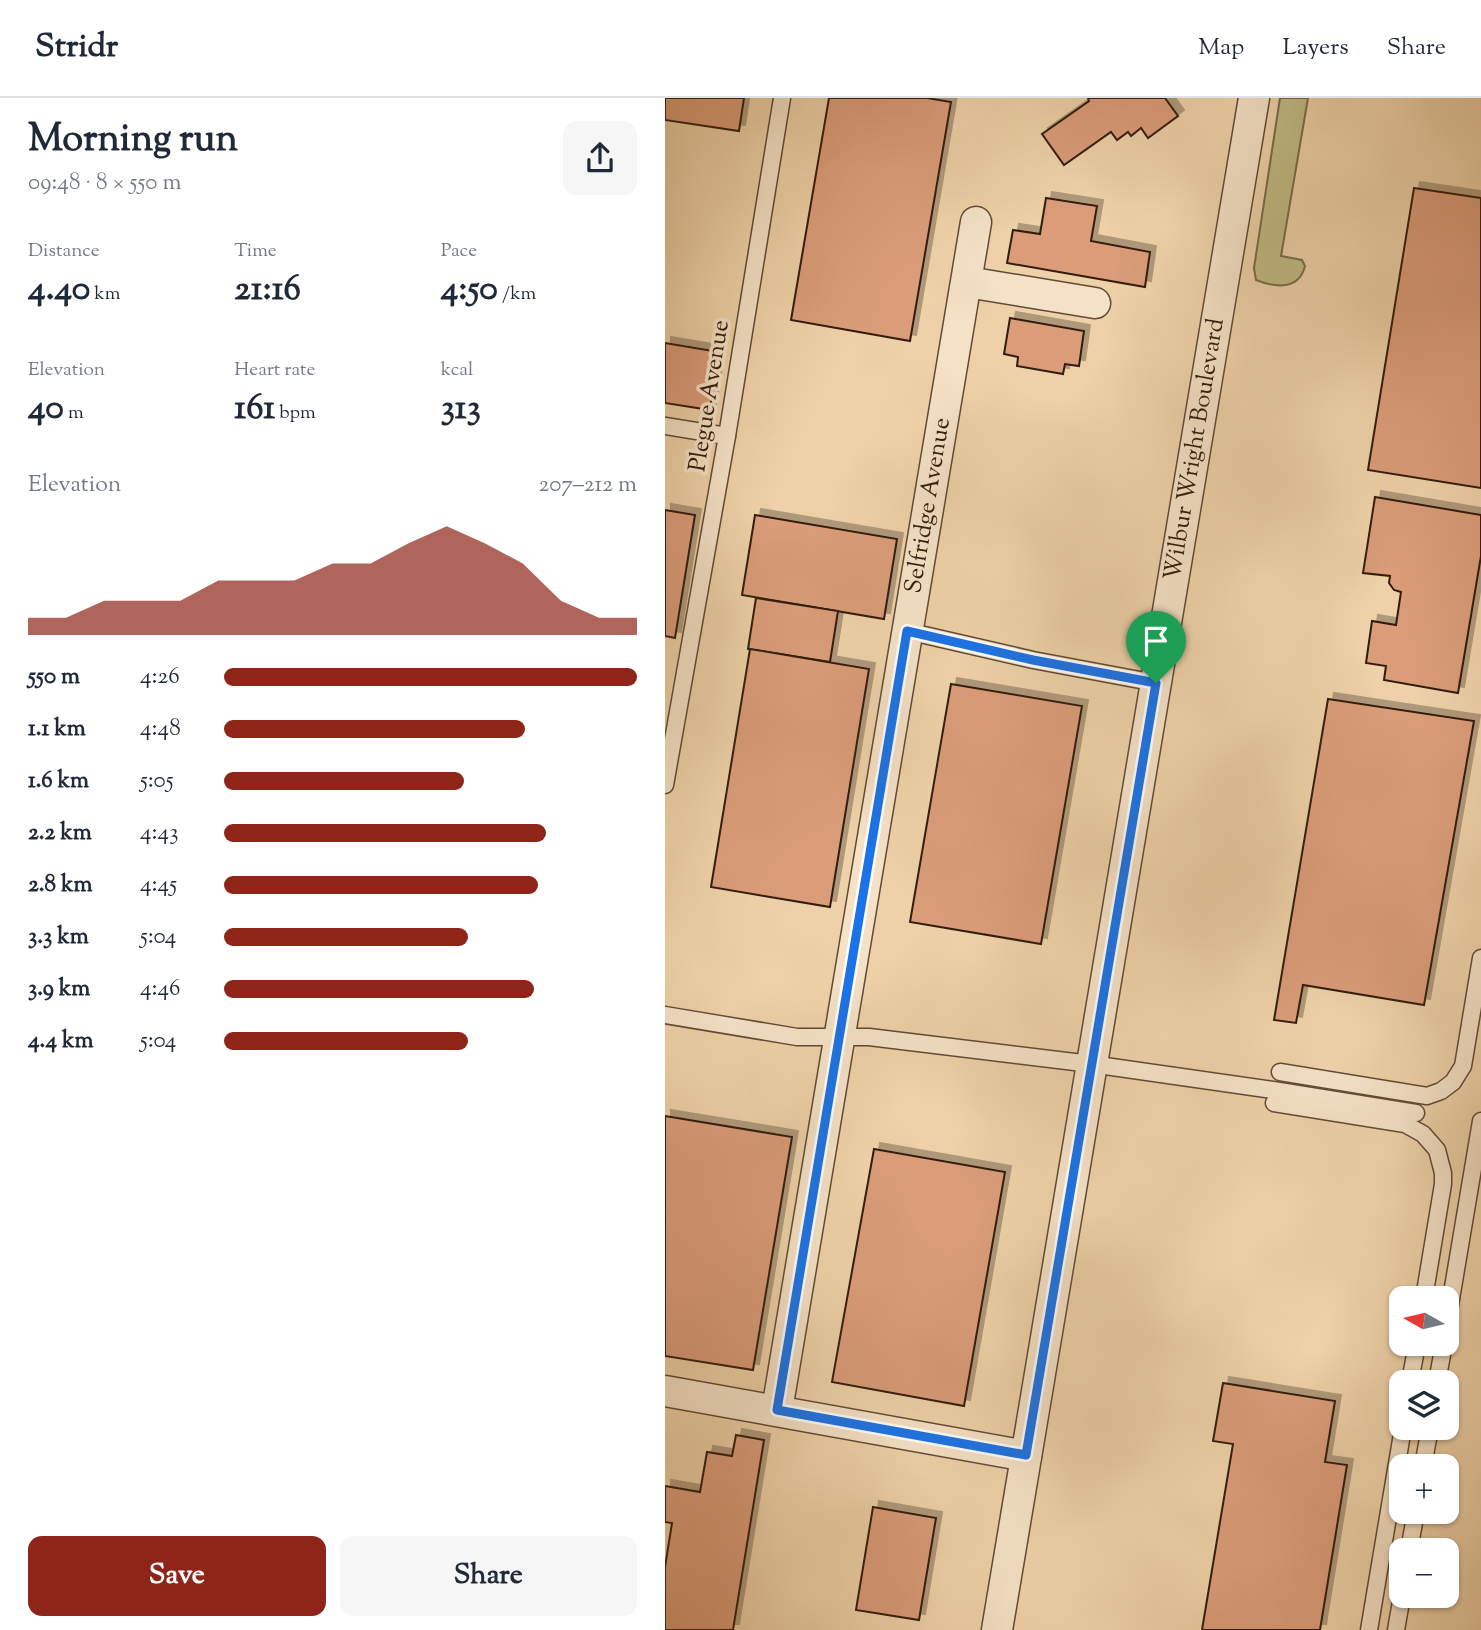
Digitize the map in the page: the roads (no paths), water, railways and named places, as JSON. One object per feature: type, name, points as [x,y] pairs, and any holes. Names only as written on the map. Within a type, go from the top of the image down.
[{"type":"street","name":"Wilbur Wright Boulevard","points":[[997,1630],[1254,98]]},
{"type":"street","name":"Selfridge Avenue","points":[[777,1410],[977,222]]},
{"type":"street","points":[[967,282],[1095,303]]},
{"type":"street","points":[[665,1391],[1026,1455]]},
{"type":"lane","name":"Plegue Avenue","points":[[665,785],[727,436],[782,98]]},
{"type":"lane","points":[[665,426],[727,436]]},
{"type":"lane","points":[[907,631],[1033,660],[1156,683]]},
{"type":"lane","points":[[1280,1072],[1427,1096],[1441,1091],[1453,1082],[1463,1066],[1481,957]]},
{"type":"lane","points":[[665,1015],[797,1037],[869,1037],[1091,1064],[1416,1113]]},
{"type":"lane","points":[[1274,1103],[1405,1124],[1423,1134],[1437,1150],[1443,1184],[1426,1286]]},
{"type":"lane","points":[[1453,1286],[1481,1121]]},
{"type":"lane","points":[[1369,1630],[1401,1440]]},
{"type":"lane","points":[[1396,1630],[1400,1608]]}]
